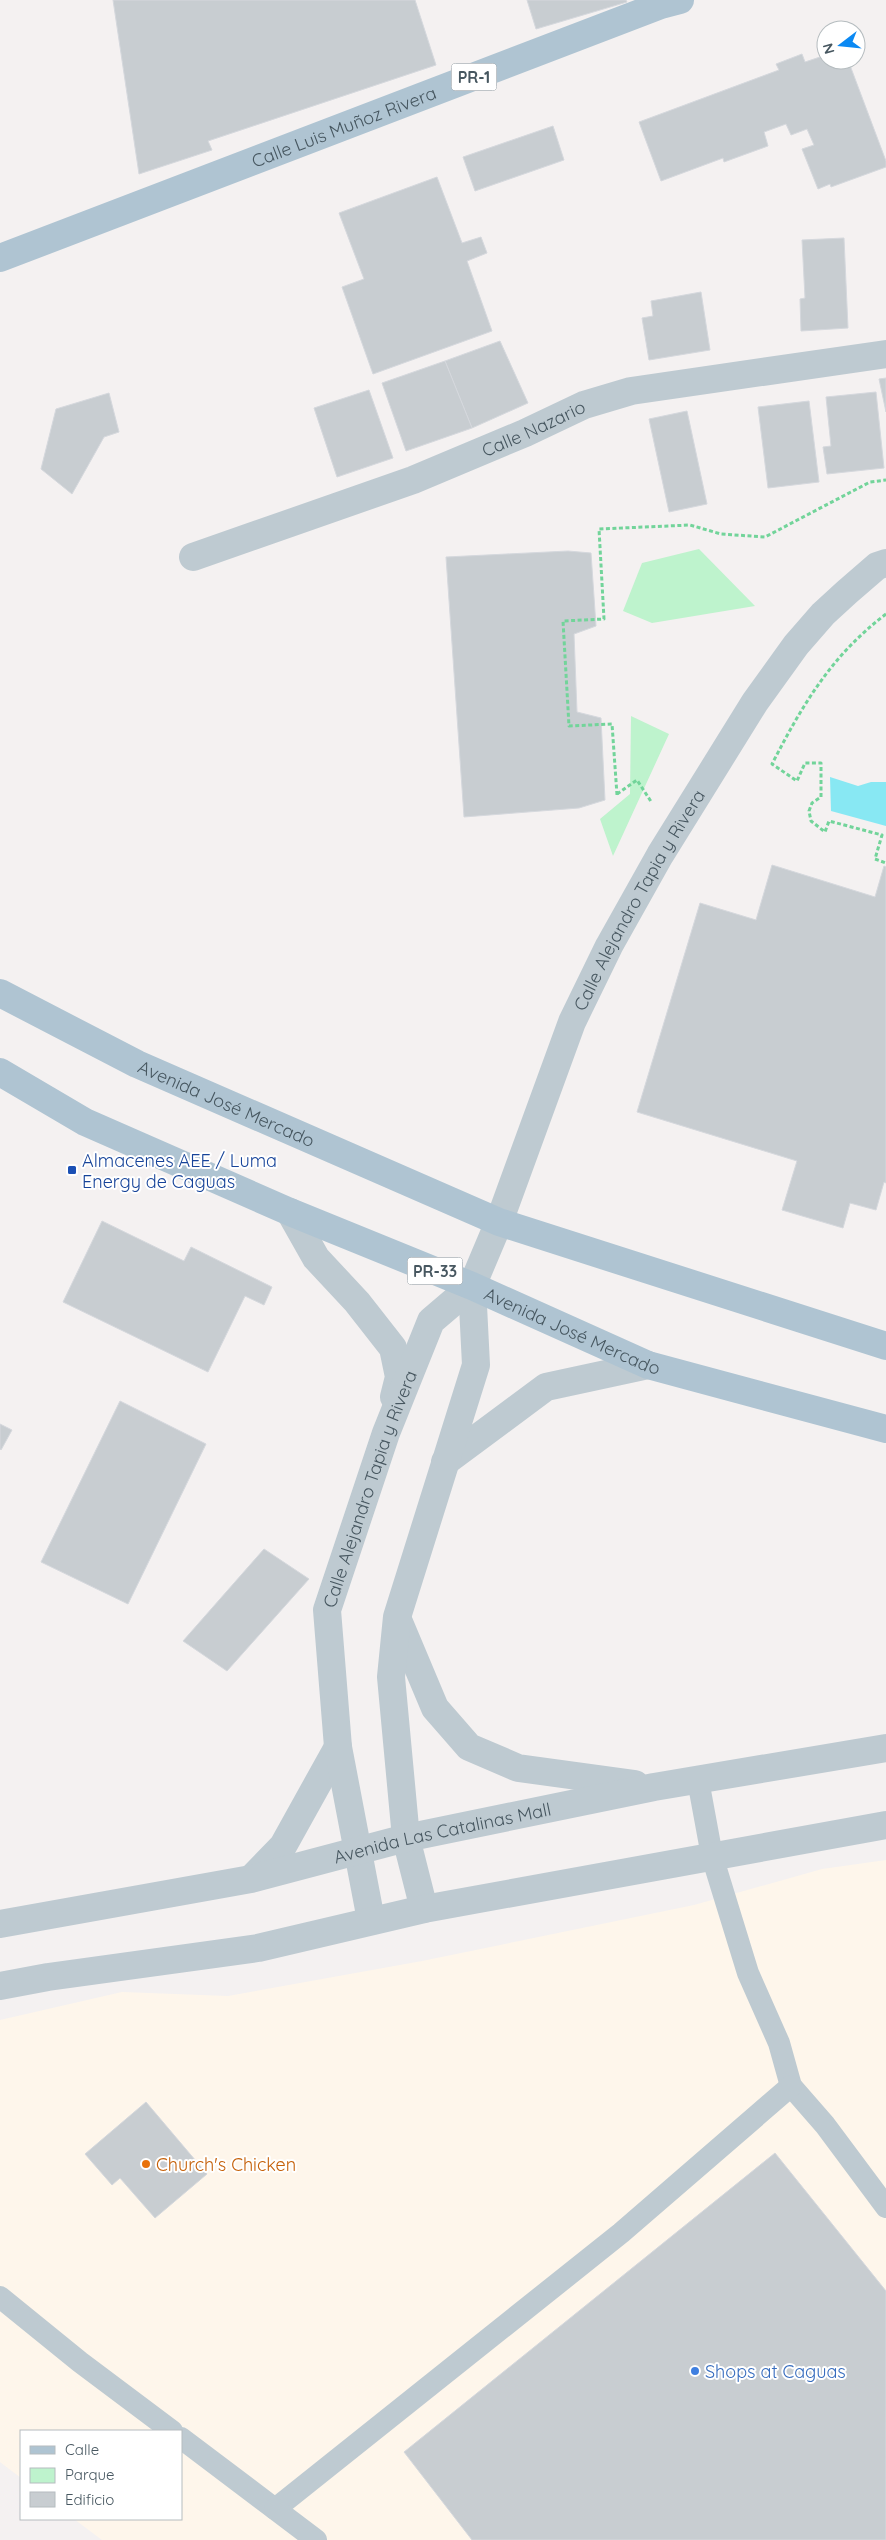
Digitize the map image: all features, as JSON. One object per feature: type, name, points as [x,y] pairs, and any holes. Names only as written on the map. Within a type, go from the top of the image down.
[{"type":"main road","name":"Calle Luis Muñoz Rivera","points":[[2,258],[667,2]]},
{"type":"main road","name":"Avenida José Mercado","points":[[0,993],[137,1064],[500,1222],[886,1346]]},
{"type":"main road","name":"Avenida José Mercado","points":[[0,1072],[85,1122],[290,1212],[472,1286],[648,1365],[886,1429]]},
{"type":"street","name":"Calle Nazario","points":[[193,557],[412,480],[525,433],[584,405],[630,390],[886,354]]},
{"type":"street","name":"Calle Alejandro Tapia y Rivera","points":[[371,1920],[338,1747],[327,1610],[386,1433],[431,1321],[472,1286],[500,1222],[572,1022],[609,946],[660,855],[755,702],[796,645],[823,614],[877,566],[886,563]]},
{"type":"street","points":[[290,1212],[316,1258],[357,1302],[392,1348],[399,1377],[386,1433]]},
{"type":"street","name":"Calle Alejandro Tapia y Rivera","points":[[424,1909],[406,1838],[391,1677],[397,1617],[476,1365],[472,1286]]},
{"type":"street","points":[[445,1462],[546,1387],[648,1365]]},
{"type":"street","points":[[397,1617],[435,1708],[469,1747],[518,1768],[654,1787]]},
{"type":"street","points":[[252,1879],[283,1846],[338,1747]]},
{"type":"street","name":"Avenida Las Catalinas Mall","points":[[0,1924],[252,1879],[356,1849],[654,1787],[886,1748]]},
{"type":"street","points":[[0,1986],[48,1976],[258,1948],[424,1909],[886,1825]]},
{"type":"lane","points":[[698,1780],[712,1856],[748,1973],[778,2043],[791,2086],[825,2125],[886,2207]]},
{"type":"lane","points":[[275,2509],[621,2233],[791,2086]]},
{"type":"lane","points":[[0,2297],[80,2362],[171,2430]]},
{"type":"lane","points":[[182,2439],[316,2540]]},
{"type":"path","points":[[617,795],[612,724],[569,726],[563,621],[604,619],[599,529],[690,524],[721,534],[765,537],[870,482],[886,480]]},
{"type":"path","points":[[886,614],[850,647],[812,691],[772,764],[797,781],[805,763],[821,762],[822,798],[812,803],[809,811],[811,821],[825,832],[829,821],[882,835],[875,859],[886,863]]},
{"type":"shaded area","name":"Shops at Caguas","points":[[886,1860],[886,2540],[102,2540],[75,2520],[182,2520],[182,2430],[20,2430],[20,2477],[0,2462],[0,2020],[122,1992],[228,1996],[422,1961],[694,1905],[822,1869]]},
{"type":"green space","points":[[699,549],[755,606],[652,623],[623,611],[642,563]]},
{"type":"green space","points":[[631,716],[669,734],[613,856],[600,819],[630,794]]},
{"type":"water","points":[[830,777],[858,786],[871,782],[886,782],[886,826],[831,811]]},
{"type":"building","points":[[113,0],[415,0],[436,65],[208,141],[212,150],[139,174]]},
{"type":"building","points":[[527,0],[626,0],[627,2],[536,29]]},
{"type":"building","points":[[802,54],[805,62],[816,58],[816,70],[852,70],[886,161],[886,167],[831,187],[830,184],[818,189],[802,149],[814,145],[807,129],[791,135],[786,124],[764,132],[768,146],[724,162],[723,158],[661,181],[639,122],[779,70],[776,64]]},
{"type":"building","points":[[553,126],[564,160],[475,191],[463,157]]},
{"type":"building","points":[[437,177],[462,243],[481,237],[487,253],[467,261],[492,331],[373,374],[342,287],[364,279],[339,213]]},
{"type":"building","points":[[844,238],[848,328],[801,331],[800,299],[805,298],[802,240]]},
{"type":"building","points":[[701,292],[710,350],[649,360],[642,318],[653,316],[651,301]]},
{"type":"building","points":[[500,341],[528,403],[472,428],[445,361]]},
{"type":"building","points":[[445,361],[472,428],[406,451],[382,383]]},
{"type":"building","points":[[886,378],[886,412],[879,379]]},
{"type":"building","points":[[369,390],[393,458],[337,477],[314,408]]},
{"type":"building","points":[[876,392],[884,468],[827,474],[823,447],[831,446],[826,397]]},
{"type":"building","points":[[109,393],[119,432],[104,437],[72,494],[41,469],[56,409]]},
{"type":"building","points":[[809,401],[819,482],[768,488],[758,407]]},
{"type":"building","points":[[687,411],[707,504],[669,512],[649,419]]},
{"type":"building","points":[[568,551],[591,553],[596,626],[574,634],[577,712],[601,718],[605,800],[579,808],[464,817],[446,557]]},
{"type":"building","points":[[772,865],[875,897],[884,866],[886,867],[886,1183],[884,1182],[876,1210],[850,1203],[843,1228],[782,1210],[797,1161],[637,1112],[700,903],[756,920]]},
{"type":"building","points":[[102,1221],[184,1261],[191,1247],[272,1287],[264,1305],[245,1296],[208,1372],[63,1302]]},
{"type":"building","points":[[120,1401],[206,1444],[128,1604],[41,1562]]},
{"type":"building","points":[[0,1424],[12,1430],[1,1450],[0,1449]]},
{"type":"building","points":[[264,1549],[309,1579],[227,1671],[183,1641]]},
{"type":"building","name":"Church's Chicken","points":[[146,2102],[207,2174],[155,2218],[120,2178],[112,2185],[85,2154]]},
{"type":"building","name":"Shops at Caguas","points":[[775,2153],[886,2291],[886,2540],[472,2540],[404,2452]]},
{"type":"place","name":"Almacenes AEE / Luma Energy de Caguas","points":[[72,1170]]},
{"type":"place","name":"Church's Chicken","points":[[146,2164]]},
{"type":"place","name":"Shops at Caguas","points":[[695,2371]]}]
